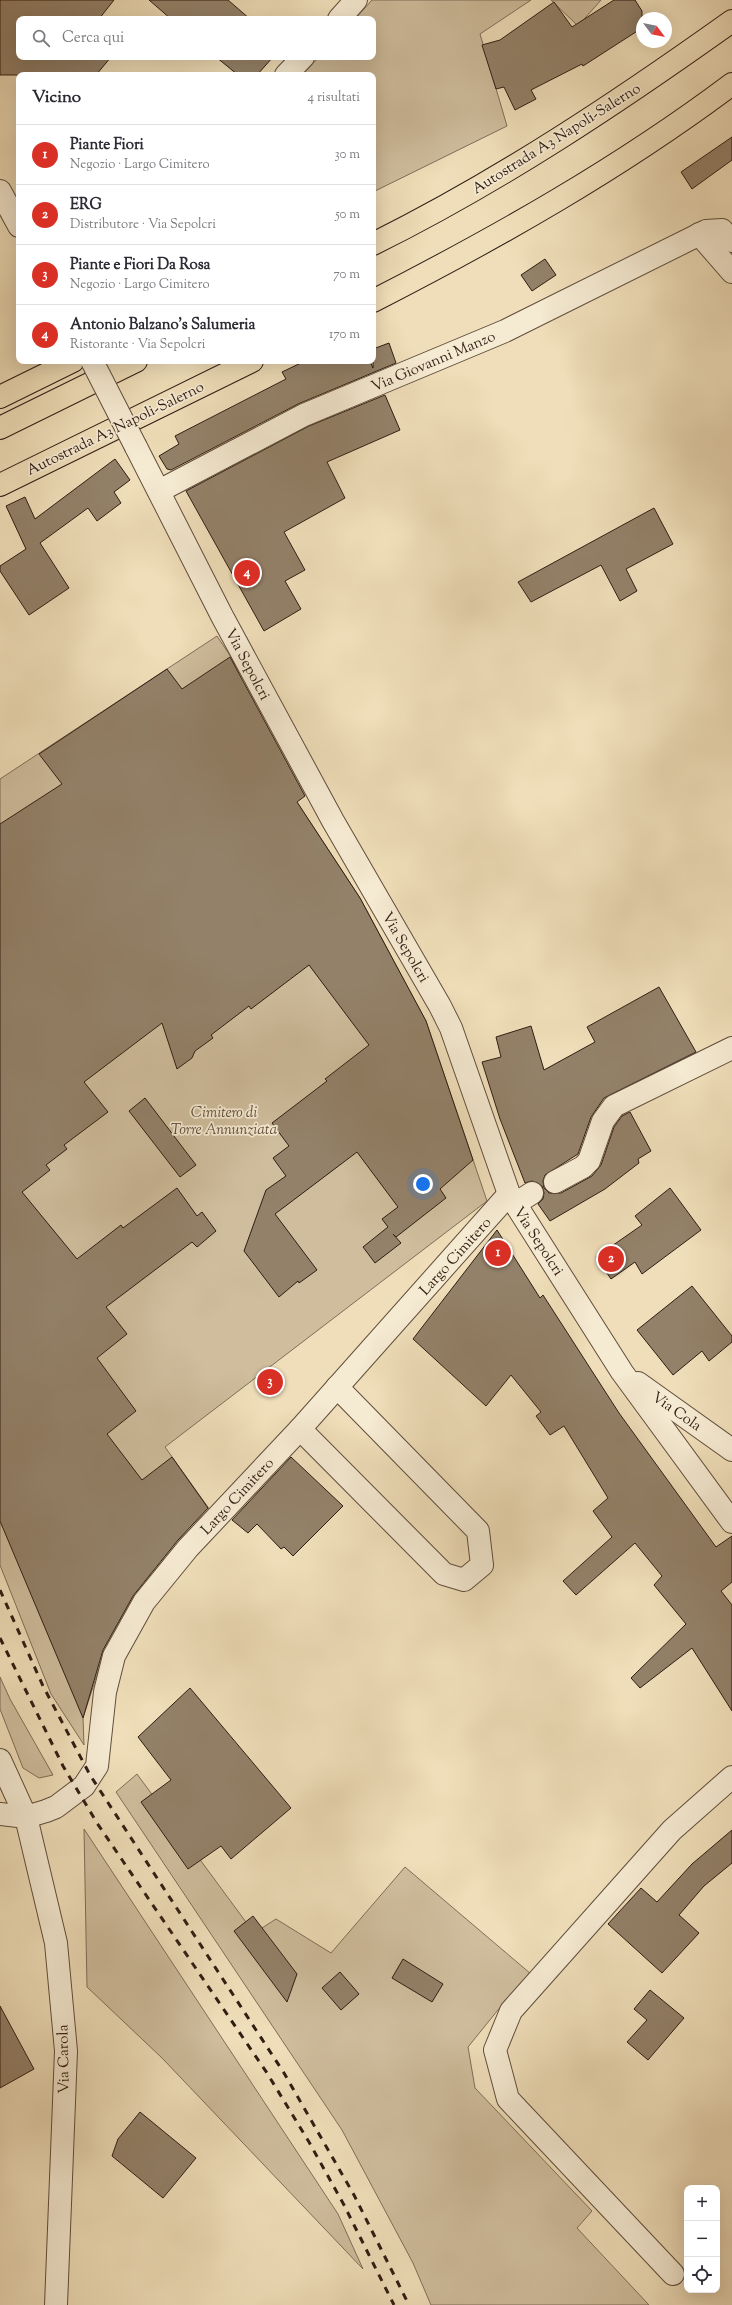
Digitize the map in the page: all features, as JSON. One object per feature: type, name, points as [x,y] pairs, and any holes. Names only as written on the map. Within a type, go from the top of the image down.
[{"type":"highway","name":"Autostrada A3 Napoli-Salerno","points":[[376,243],[424,219],[486,184],[586,122],[732,21]]},
{"type":"highway","points":[[376,299],[453,260],[539,212],[677,125],[732,84]]},
{"type":"highway","points":[[0,397],[67,364]]},
{"type":"highway","points":[[0,428],[130,364]]},
{"type":"highway","name":"Autostrada A3 Napoli-Salerno","points":[[0,485],[246,364]]},
{"type":"street","points":[[341,16],[356,0]]},
{"type":"street","points":[[289,72],[300,60]]},
{"type":"street","points":[[0,191],[16,220]]},
{"type":"street","points":[[702,232],[722,230],[732,242]]},
{"type":"street","points":[[702,232],[732,272]]},
{"type":"street","name":"Via Giovanni Manzo","points":[[159,491],[304,415],[505,331],[702,232]]},
{"type":"street","name":"Via Sepolcri","points":[[94,364],[222,616],[333,821],[440,1006],[451,1028],[519,1197],[622,1372],[732,1522]]},
{"type":"street","points":[[555,1182],[583,1167],[589,1161],[604,1121],[614,1106],[732,1048]]},
{"type":"street","name":"Largo Cimitero","points":[[26,1817],[56,1807],[84,1786],[97,1766],[105,1692],[114,1656],[144,1602],[188,1548],[300,1430],[338,1387],[519,1197]]},
{"type":"street","name":"Via Cola","points":[[622,1372],[732,1450]]},
{"type":"street","points":[[300,1430],[444,1574],[464,1580],[482,1565],[478,1531],[338,1387]]},
{"type":"street","name":"Via Carola","points":[[0,1760],[26,1817],[56,1943],[66,2051],[56,2305]]},
{"type":"street","points":[[672,2274],[508,2099],[495,2050],[511,2011],[672,1830],[732,1776]]},
{"type":"street","points":[[0,1814],[26,1817]]},
{"type":"green space","points":[[372,0],[531,0],[480,34],[507,126],[376,191],[376,72],[305,72],[316,60],[376,60],[376,16],[358,16]]},
{"type":"green space","points":[[551,0],[601,0],[578,26]]},
{"type":"green space","name":"Cimitero di Torre Annunziata","points":[[217,636],[231,657],[297,802],[360,898],[426,1021],[487,1201],[165,1447],[210,1510],[139,1592],[103,1656],[83,1718],[84,1745],[51,1694],[0,1565],[0,779]]},
{"type":"green space","points":[[0,1677],[10,1699],[53,1775],[39,1778],[23,1768],[0,1709]]},
{"type":"green space","points":[[137,1774],[254,1933],[276,1919],[331,1953],[405,1867],[531,1974],[502,2005],[468,2047],[475,2088],[592,2211],[577,2228],[649,2305],[431,2305],[413,2263],[342,2130],[116,1792]]},
{"type":"green space","points":[[84,1829],[338,2214],[363,2269],[162,2058],[87,1987]]},
{"type":"building","points":[[0,0],[114,0],[101,16],[16,16],[16,60],[108,60],[98,72],[16,72],[16,75],[0,75]]},
{"type":"building","points":[[149,0],[228,0],[247,16],[168,16]]},
{"type":"building","points":[[614,0],[635,0],[642,11],[636,12],[636,32],[583,66],[582,64],[531,90],[536,99],[515,110],[504,87],[496,89],[482,45],[500,40],[554,2],[572,27]]},
{"type":"building","points":[[220,60],[270,60],[260,72],[234,72]]},
{"type":"building","points":[[732,137],[732,160],[692,189],[681,172]]},
{"type":"building","points":[[545,259],[556,275],[532,291],[521,275]]},
{"type":"building","points":[[389,343],[396,363],[298,404],[171,470],[167,469],[159,456],[179,444],[175,436],[286,379],[282,372],[299,364],[371,364],[373,368],[373,364],[376,364],[376,348]]},
{"type":"building","points":[[385,395],[400,430],[327,462],[345,498],[284,532],[305,570],[285,581],[301,609],[264,631],[186,491],[309,426]]},
{"type":"building","points":[[115,459],[130,480],[114,492],[121,503],[97,521],[88,508],[40,543],[69,588],[29,615],[0,571],[0,566],[26,549],[6,506],[25,497],[35,519]]},
{"type":"building","points":[[654,508],[673,544],[626,569],[637,591],[620,601],[601,565],[531,602],[518,582]]},
{"type":"building","name":"Cimitero di Torre Annunziata","points":[[230,657],[305,796],[297,802],[360,898],[426,1021],[473,1160],[440,1189],[446,1198],[396,1237],[393,1234],[401,1243],[375,1263],[363,1247],[388,1227],[382,1219],[398,1207],[357,1152],[275,1214],[317,1270],[299,1283],[298,1281],[279,1297],[244,1251],[266,1190],[286,1176],[273,1158],[289,1146],[272,1123],[327,1081],[325,1079],[369,1045],[309,965],[251,1009],[249,1006],[211,1035],[213,1038],[195,1051],[192,1058],[177,1069],[162,1023],[84,1082],[108,1112],[64,1145],[67,1149],[46,1165],[50,1170],[22,1192],[77,1259],[121,1225],[123,1228],[177,1188],[197,1216],[202,1212],[216,1231],[197,1247],[192,1242],[106,1307],[127,1334],[97,1358],[136,1411],[107,1434],[142,1480],[172,1457],[208,1508],[178,1540],[133,1596],[103,1650],[83,1718],[0,1521],[0,824],[62,784],[39,754],[167,669],[182,689]]},
{"type":"building","points":[[659,987],[696,1052],[604,1098],[591,1117],[578,1154],[545,1175],[543,1181],[544,1188],[549,1193],[561,1193],[592,1176],[601,1165],[614,1127],[622,1116],[630,1112],[651,1151],[638,1159],[639,1163],[605,1189],[550,1221],[538,1204],[543,1199],[544,1193],[542,1186],[532,1181],[525,1183],[500,1119],[482,1062],[501,1057],[496,1037],[531,1026],[544,1070],[595,1042],[587,1027]]},
{"type":"building","points":[[145,1098],[196,1165],[180,1177],[129,1111]]},
{"type":"building","points":[[670,1188],[701,1230],[642,1274],[635,1262],[611,1279],[596,1257],[642,1225],[635,1216]]},
{"type":"building","points":[[497,1230],[540,1298],[543,1295],[619,1413],[716,1547],[732,1536],[732,1582],[721,1591],[732,1605],[732,1711],[692,1648],[640,1688],[631,1678],[686,1624],[654,1585],[662,1576],[635,1543],[576,1595],[563,1581],[612,1537],[593,1511],[608,1498],[564,1426],[550,1435],[536,1416],[541,1412],[511,1375],[486,1406],[413,1339]]},
{"type":"building","points":[[692,1286],[732,1336],[732,1342],[709,1361],[702,1351],[673,1375],[637,1330]]},
{"type":"building","points":[[291,1457],[343,1506],[293,1556],[284,1547],[281,1549],[257,1524],[248,1533],[232,1520]]},
{"type":"building","points":[[190,1688],[291,1808],[231,1859],[221,1846],[188,1869],[141,1802],[171,1780],[138,1737]]},
{"type":"building","points":[[732,1830],[732,1863],[704,1886],[679,1915],[699,1933],[662,1973],[608,1924],[641,1888],[657,1902],[692,1864]]},
{"type":"building","points":[[253,1916],[297,1974],[287,2002],[234,1931]]},
{"type":"building","points":[[403,1959],[443,1984],[432,2002],[392,1978]]},
{"type":"building","points":[[340,1972],[359,1994],[341,2010],[322,1988]]},
{"type":"building","points":[[650,1990],[684,2018],[648,2060],[627,2042],[647,2020],[634,2009]]},
{"type":"building","points":[[0,2006],[34,2069],[0,2088]]},
{"type":"building","points":[[140,2112],[196,2158],[163,2198],[112,2156],[118,2139]]},
{"type":"railway","points":[[0,1590],[43,1686],[90,1775],[284,2073],[354,2195],[409,2305]]},
{"type":"railway","points":[[0,1638],[63,1766],[97,1823],[267,2073],[309,2142],[344,2205],[394,2305]]},
{"type":"place","name":"Antonio Balzano's Salumeria","points":[[247,573]]},
{"type":"place","name":"Piante Fiori","points":[[498,1253]]},
{"type":"place","name":"ERG","points":[[611,1259]]},
{"type":"place","name":"Piante e Fiori Da Rosa","points":[[270,1382]]}]
